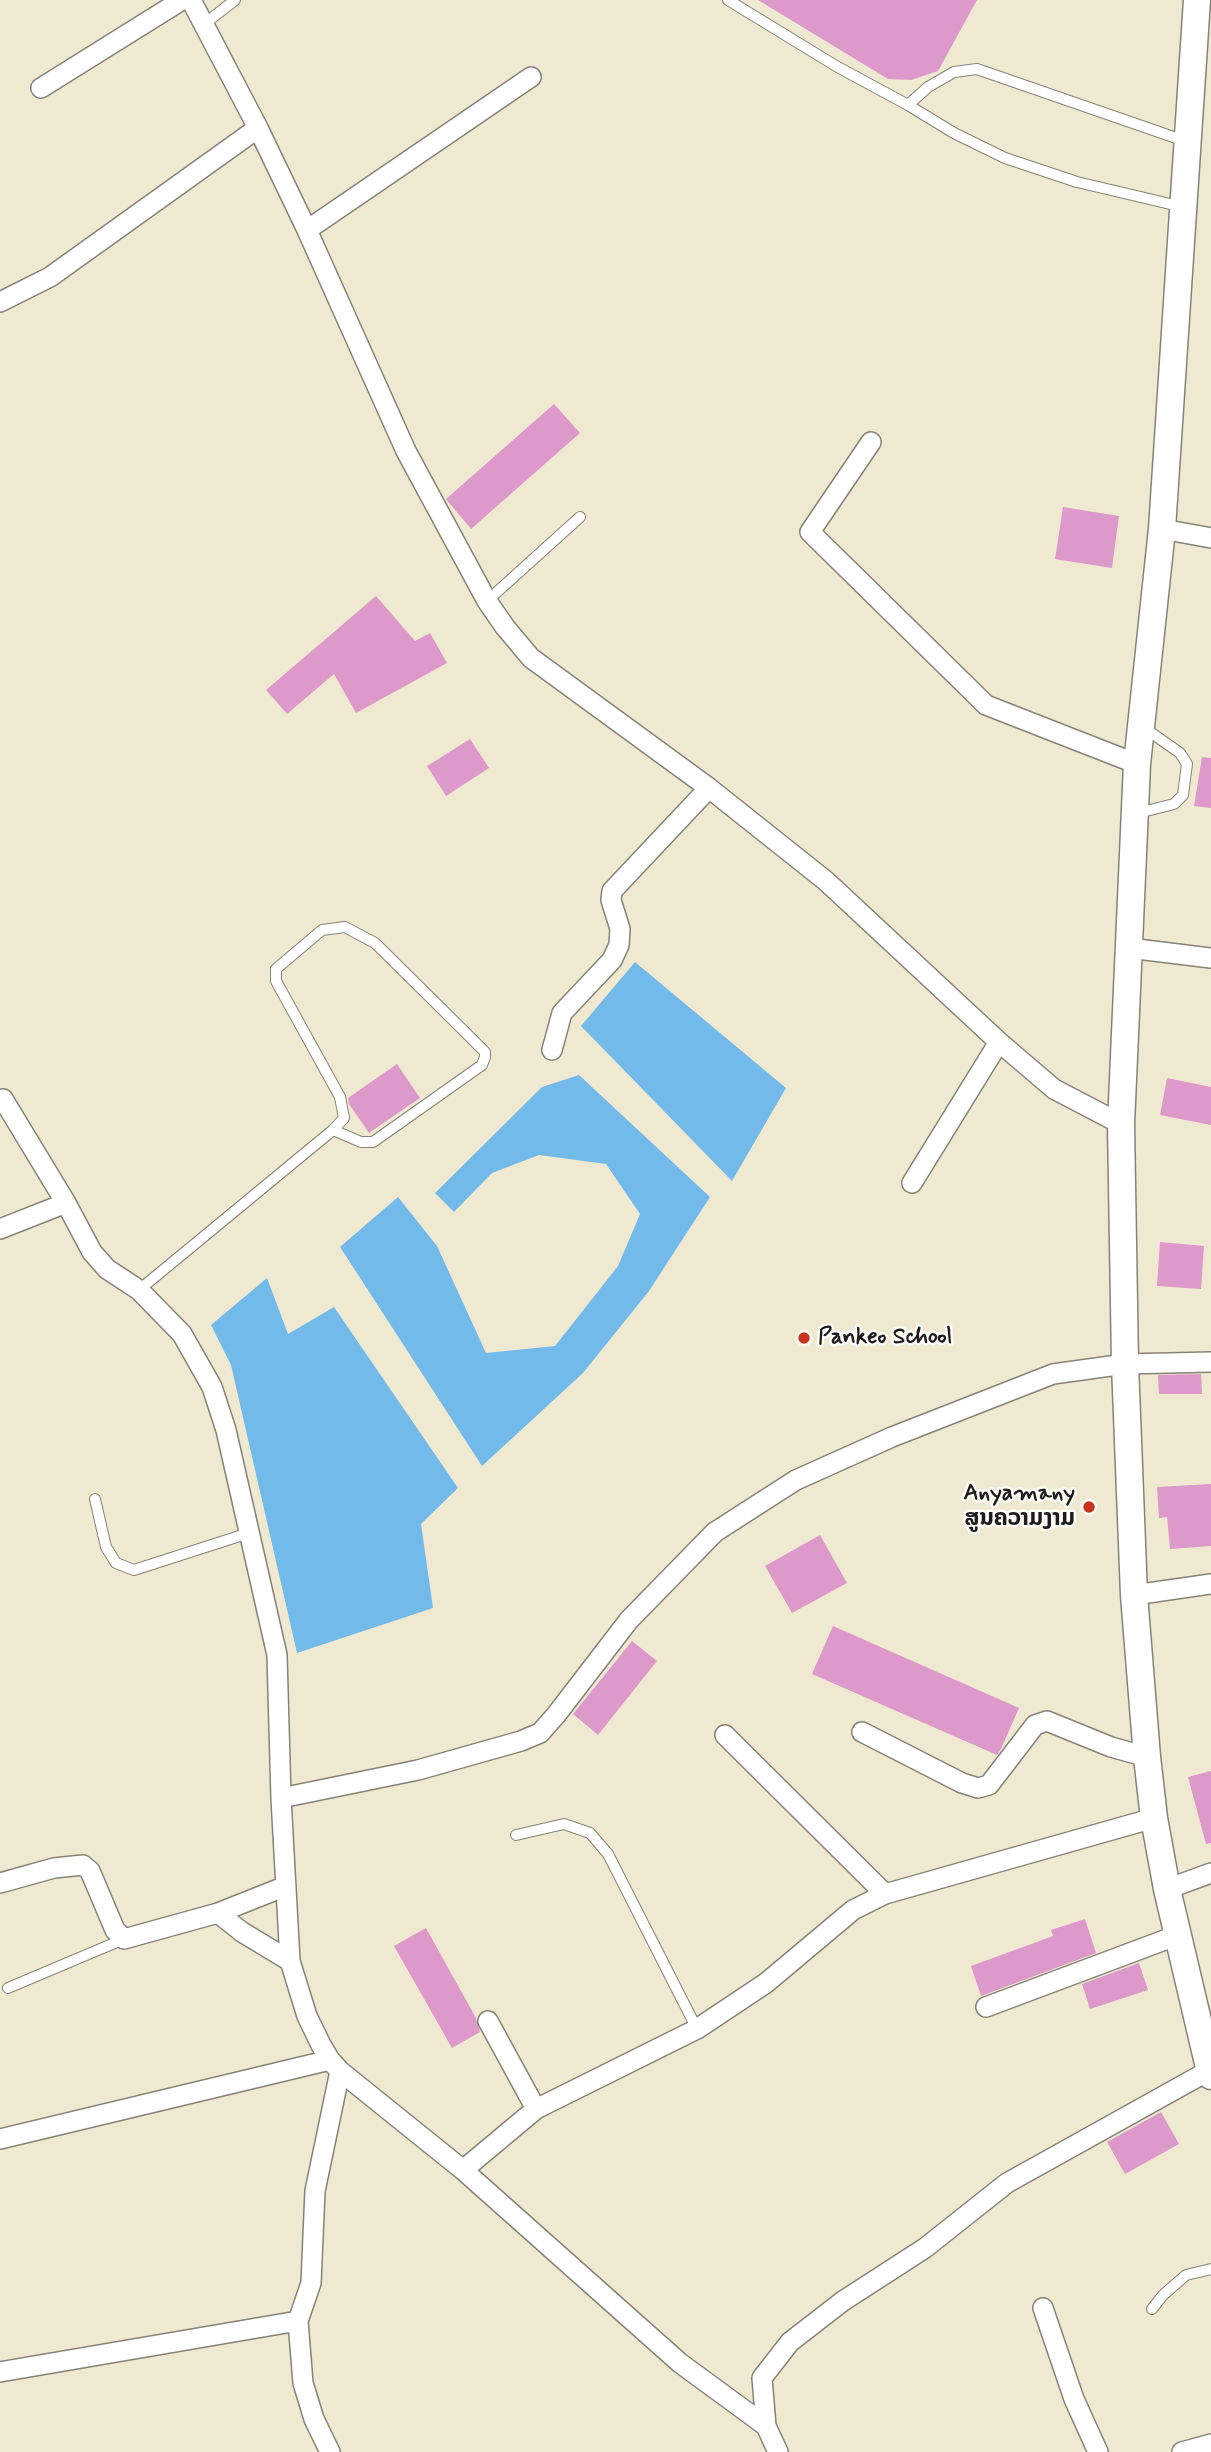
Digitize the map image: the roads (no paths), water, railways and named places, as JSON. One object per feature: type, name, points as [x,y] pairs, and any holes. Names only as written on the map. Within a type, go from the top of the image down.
[{"type":"main road","points":[[1197,0],[1162,529],[1137,765],[1121,1124],[1125,1364],[1134,1595],[1147,1757],[1154,1818],[1167,1889],[1210,2073]]},
{"type":"street","points":[[41,88],[181,0]]},
{"type":"street","points":[[191,0],[258,128],[307,230],[406,451],[487,601],[531,658],[709,788],[826,881],[999,1042],[1054,1089],[1121,1124]]},
{"type":"street","points":[[307,230],[531,77]]},
{"type":"street","points":[[0,302],[50,277],[258,128]]},
{"type":"street","points":[[871,442],[810,531],[986,705],[1137,765]]},
{"type":"street","points":[[1162,529],[1211,538]]},
{"type":"street","points":[[552,1050],[562,1013],[612,960],[620,945],[620,929],[611,900],[612,891],[709,788]]},
{"type":"street","points":[[1129,948],[1211,958]]},
{"type":"street","points":[[912,1183],[999,1042]]},
{"type":"street","points":[[3,1099],[66,1203],[92,1252],[107,1269],[139,1290],[182,1334],[212,1387],[226,1430],[277,1655],[290,1961],[307,2015],[335,2065],[463,2171],[680,2364],[766,2426]]},
{"type":"street","points":[[0,1229],[66,1203]]},
{"type":"street","points":[[281,1798],[418,1770],[521,1741],[540,1733],[629,1620],[715,1532],[796,1480],[892,1437],[1053,1374],[1125,1364],[1211,1362]]},
{"type":"street","points":[[1134,1595],[1211,1584]]},
{"type":"street","points":[[862,1732],[962,1783],[978,1788],[989,1785],[1035,1725],[1047,1721],[1111,1747],[1147,1757]]},
{"type":"street","points":[[725,1735],[885,1894]]},
{"type":"street","points":[[463,2171],[536,2109],[697,2029],[766,1983],[853,1910],[885,1894],[1154,1818]]},
{"type":"street","points":[[0,1882],[54,1868],[83,1865],[90,1871],[115,1930],[124,1939],[218,1913],[286,1886]]},
{"type":"street","points":[[1167,1889],[1211,1872]]},
{"type":"street","points":[[218,1913],[242,1932],[290,1961]]},
{"type":"street","points":[[986,2007],[1178,1936]]},
{"type":"street","points":[[488,2021],[536,2109]]},
{"type":"street","points":[[0,2139],[335,2065]]},
{"type":"street","points":[[330,2452],[314,2419],[303,2383],[298,2321],[311,2283],[315,2190],[335,2065]]},
{"type":"street","points":[[778,2452],[766,2426],[762,2378],[790,2342],[843,2301],[925,2248],[1007,2183],[1210,2073]]},
{"type":"street","points":[[1043,2308],[1074,2399],[1098,2452]]},
{"type":"street","points":[[0,2372],[298,2321]]},
{"type":"street","points":[[1182,2452],[1211,2444]]},
{"type":"lane","points":[[204,24],[235,0]]},
{"type":"lane","points":[[729,0],[836,66],[954,133],[1005,158],[1077,182],[1184,207]]},
{"type":"lane","points":[[908,105],[928,87],[954,72],[977,69],[1189,142]]},
{"type":"lane","points":[[487,601],[580,517]]},
{"type":"lane","points":[[1134,814],[1174,804],[1183,794],[1186,764],[1180,753],[1141,726]]},
{"type":"lane","points":[[139,1290],[333,1130],[344,1118],[340,1097],[276,981],[276,969],[322,930],[345,927],[375,943],[485,1052],[485,1057],[482,1065],[373,1142],[361,1142],[333,1130]]},
{"type":"lane","points":[[95,1499],[106,1547],[116,1563],[134,1570],[249,1533]]},
{"type":"lane","points":[[516,1835],[564,1824],[590,1833],[608,1854],[697,2029]]},
{"type":"lane","points":[[8,1988],[124,1939]]},
{"type":"lane","points":[[1152,2309],[1163,2295],[1186,2276],[1211,2269]]},
{"type":"water","points":[[635,962],[786,1088],[732,1181],[581,1026]]},
{"type":"water","points":[[579,1075],[710,1197],[649,1291],[583,1373],[482,1466],[340,1247],[398,1197],[437,1246],[486,1353],[555,1346],[618,1266],[640,1214],[606,1164],[539,1155],[492,1173],[454,1212],[435,1193],[542,1087]]},
{"type":"water","points":[[267,1278],[288,1334],[334,1307],[458,1488],[421,1524],[433,1608],[297,1653],[231,1365],[211,1325]]},
{"type":"place","name":"Pankeo School","points":[[804,1338]]},
{"type":"place","name":"Anyamany ສູນຄວາມງາມ","points":[[1089,1507]]}]
